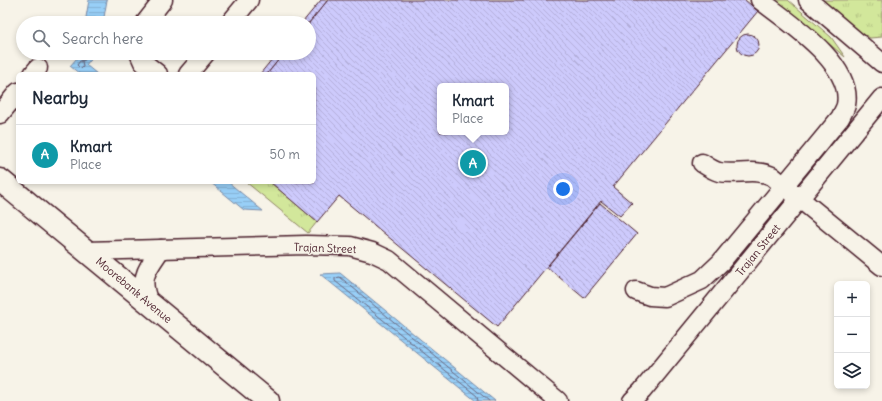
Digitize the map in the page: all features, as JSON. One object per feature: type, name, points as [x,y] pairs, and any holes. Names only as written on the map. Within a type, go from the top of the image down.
[{"type":"main road","name":"Moorebank Avenue","points":[[0,180],[268,401]]},
{"type":"street","points":[[150,16],[163,0]]},
{"type":"street","points":[[236,16],[249,0]]},
{"type":"street","points":[[636,291],[650,296],[665,297],[702,280],[721,262],[840,118],[846,105],[846,89],[840,72],[824,52],[760,0]]},
{"type":"street","points":[[808,0],[882,63]]},
{"type":"street","points":[[142,60],[156,72]]},
{"type":"street","points":[[190,72],[200,60]]},
{"type":"street","points":[[0,114],[16,94]]},
{"type":"street","name":"Trajan Street","points":[[632,401],[642,391],[882,98]]},
{"type":"street","points":[[702,162],[719,172],[753,172],[772,176],[882,266]]},
{"type":"street","name":"Trajan Street","points":[[86,251],[306,245],[350,246],[372,252],[389,260],[558,401]]},
{"type":"street","points":[[150,303],[144,290],[144,279],[148,268],[161,249]]},
{"type":"green space","points":[[776,0],[788,0],[831,37],[845,57]]},
{"type":"green space","points":[[820,0],[882,0],[882,37],[870,38],[855,29]]},
{"type":"green space","points":[[248,184],[272,184],[317,222],[308,233]]},
{"type":"water","points":[[89,0],[107,0],[104,16],[86,16]]},
{"type":"water","points":[[75,60],[90,60],[86,65],[95,72],[78,72],[70,66]]},
{"type":"water","points":[[212,184],[230,184],[263,211],[244,210]]},
{"type":"water","points":[[340,273],[495,401],[476,401],[320,274]]},
{"type":"building","points":[[321,0],[328,0],[315,16],[308,16]]},
{"type":"building","points":[[328,0],[745,0],[758,11],[613,187],[632,203],[620,216],[601,201],[497,327],[339,196],[317,222],[272,184],[316,184],[316,72],[269,72],[278,60],[316,60],[316,16],[315,16]]},
{"type":"building","points":[[748,34],[756,37],[759,45],[756,53],[748,56],[740,53],[737,45],[740,37]]},
{"type":"building","points":[[271,60],[278,60],[269,72],[262,72]]},
{"type":"building","points":[[600,203],[637,234],[584,298],[547,267]]},
{"type":"place","name":"Kmart","points":[[473,163]]}]
